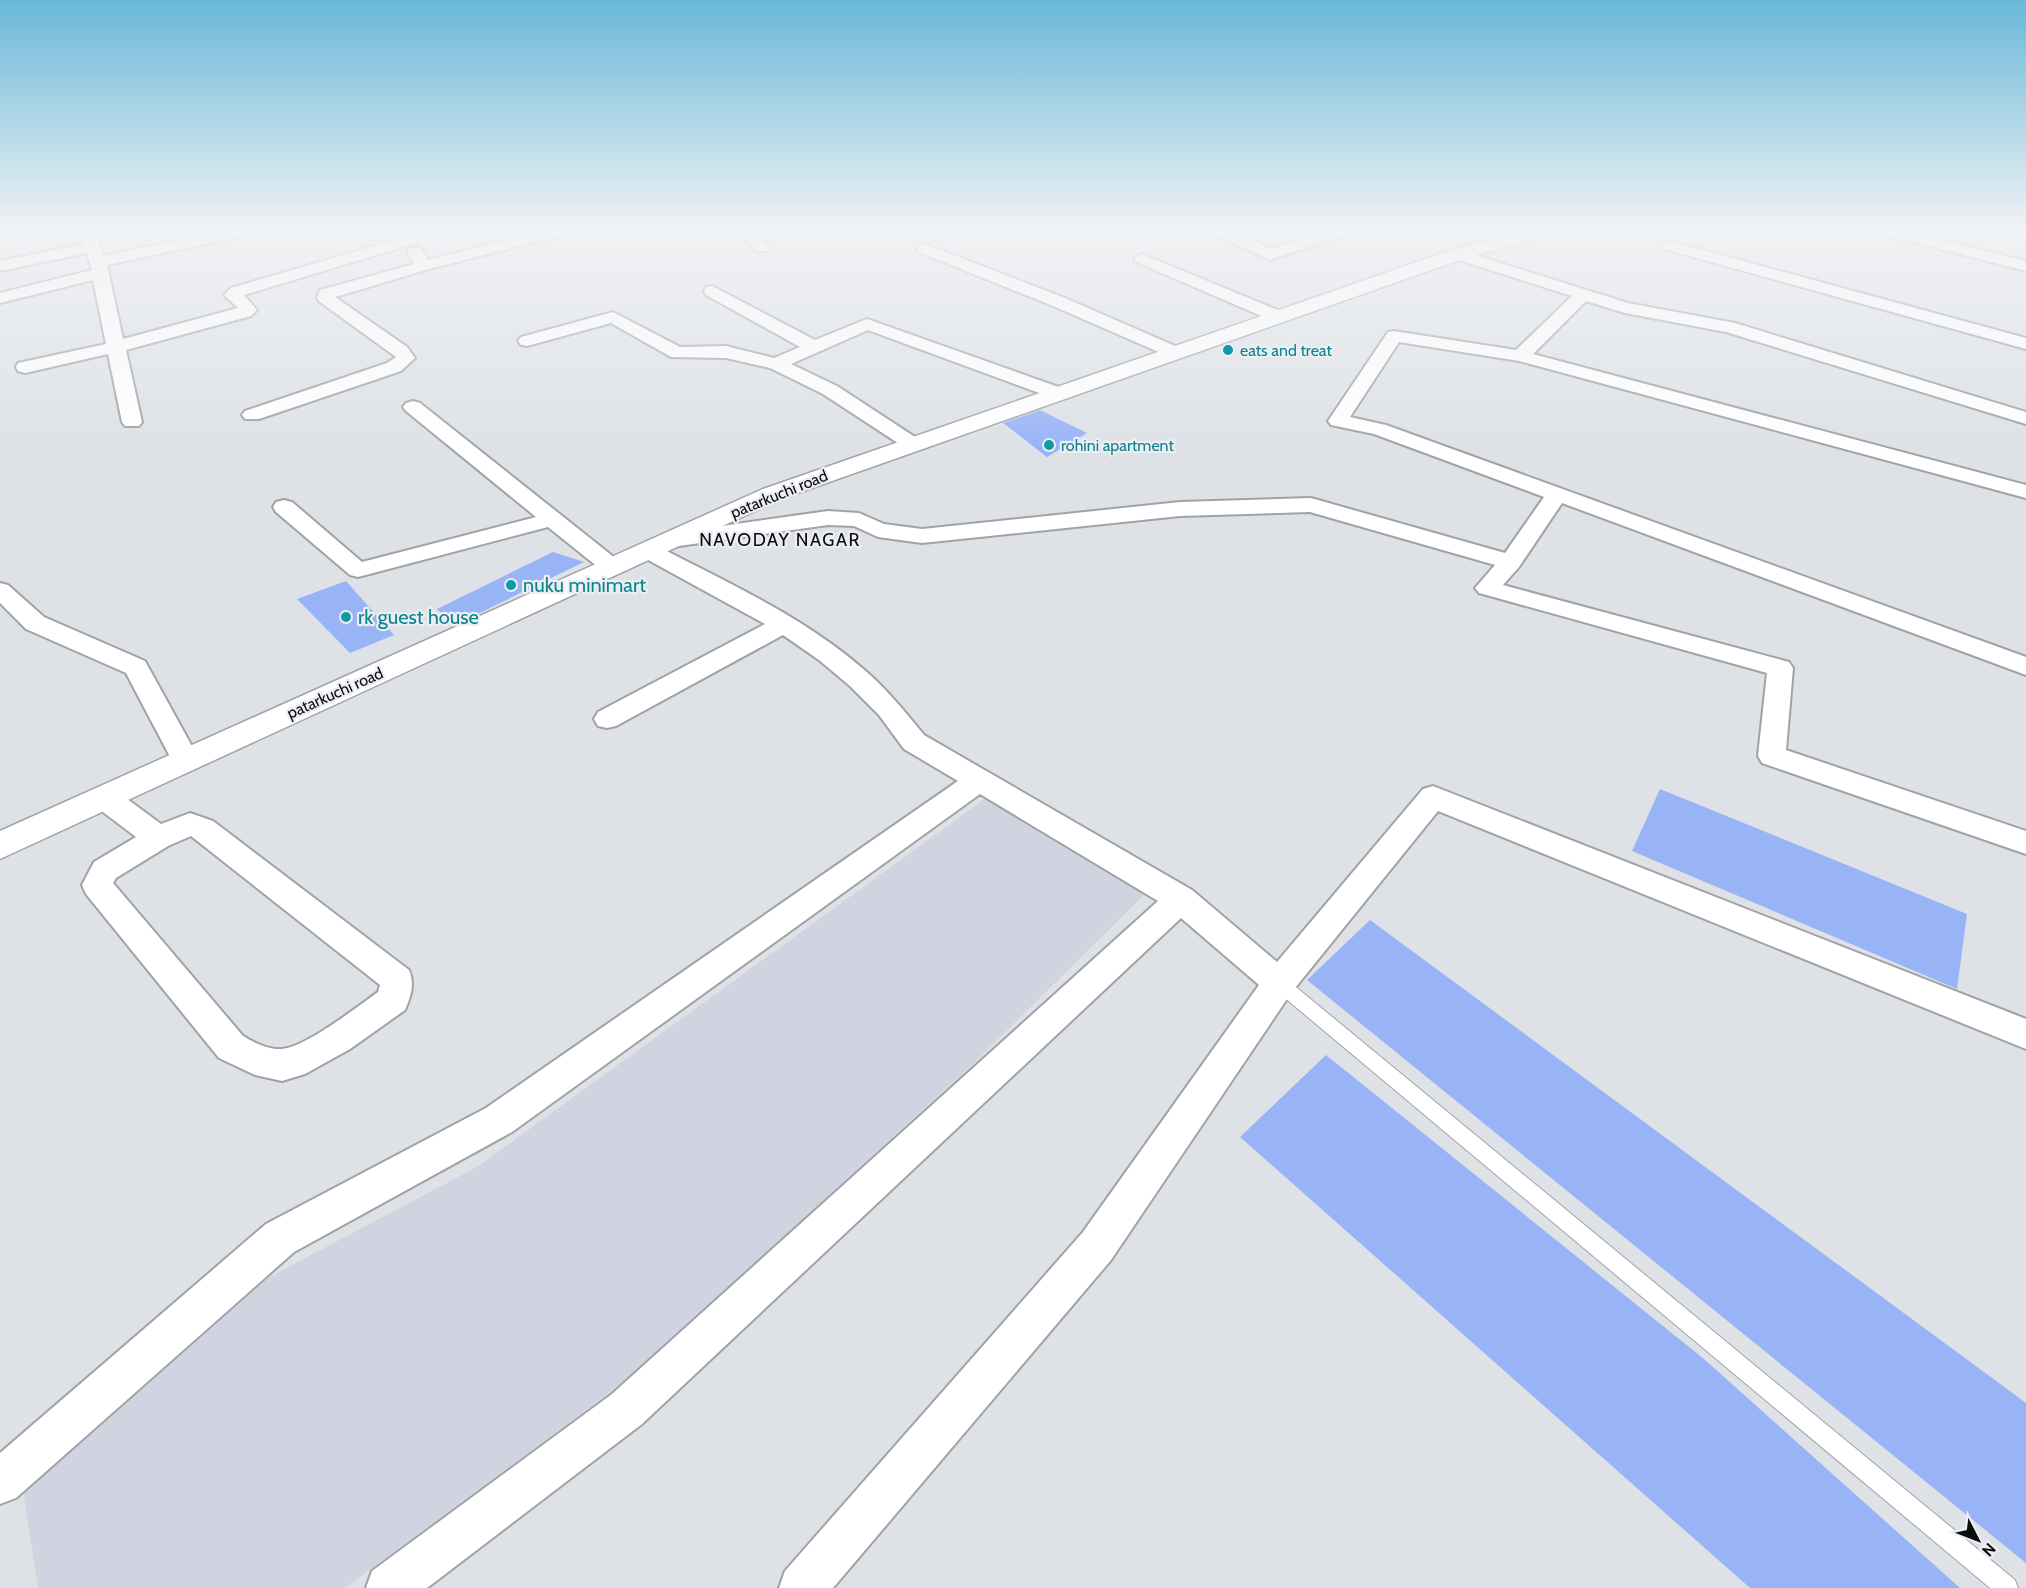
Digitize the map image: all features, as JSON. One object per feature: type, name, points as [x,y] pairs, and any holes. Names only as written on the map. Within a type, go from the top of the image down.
[{"type":"street","points":[[106,301],[132,422]]},
{"type":"street","points":[[25,367],[116,347],[246,312],[247,307],[240,301]]},
{"type":"street","points":[[252,415],[394,367],[406,358],[401,351],[331,301]]},
{"type":"street","points":[[730,301],[814,347]]},
{"type":"street","points":[[1057,301],[1176,353]]},
{"type":"street","points":[[1242,301],[1280,317]]},
{"type":"street","name":"patarkuchi road","points":[[0,846],[772,494],[1326,301]]},
{"type":"street","points":[[1520,356],[1577,301]]},
{"type":"street","points":[[1605,301],[1644,312],[1729,327],[2026,418]]},
{"type":"street","points":[[1870,301],[2026,344]]},
{"type":"street","points":[[527,341],[613,317],[677,353],[726,351],[776,364],[830,390],[914,445]]},
{"type":"street","points":[[776,364],[867,324],[1060,394]]},
{"type":"street","points":[[2026,492],[1520,356],[1394,336],[1338,420],[1379,429],[2026,666]]},
{"type":"street","points":[[413,407],[612,567]]},
{"type":"street","points":[[1557,494],[1511,562],[1486,588],[1780,668],[1772,756],[2026,843]]},
{"type":"street","points":[[660,545],[828,518],[859,520],[878,530],[922,536],[1180,509],[1311,505],[1511,562]]},
{"type":"street","points":[[284,507],[358,570],[552,519]]},
{"type":"street","points":[[660,545],[785,623],[846,666],[895,714],[914,742],[1181,899],[1279,983]]},
{"type":"street","points":[[0,590],[35,623],[136,667],[186,761]]},
{"type":"street","points":[[607,719],[785,623]]},
{"type":"street","points":[[0,1482],[280,1238],[499,1120],[979,780]]},
{"type":"street","points":[[802,1588],[1097,1246],[1279,983],[1433,796],[2026,1034]]},
{"type":"street","points":[[105,798],[158,838]]},
{"type":"street","points":[[190,825],[203,830],[396,980],[393,1000],[320,1050],[284,1065],[250,1060],[231,1047],[97,885],[105,870],[158,838],[190,825]]},
{"type":"street","points":[[389,1588],[627,1409],[1181,899]]},
{"type":"lane","points":[[1279,983],[2007,1588]]},
{"type":"shaded area","points":[[986,798],[1146,893],[977,1060],[629,1378],[345,1588],[38,1588],[23,1490],[249,1288],[477,1167]]},
{"type":"building","name":"rohini apartment","points":[[1040,410],[1087,433],[1047,457],[1003,423]]},
{"type":"building","name":"nuku minimart","points":[[553,552],[584,562],[455,625],[437,609]]},
{"type":"building","name":"rk guest house","points":[[346,581],[394,635],[350,653],[297,599]]},
{"type":"building","points":[[1660,789],[1967,914],[1957,989],[1632,851]]},
{"type":"building","points":[[1370,920],[2026,1403],[2026,1563],[1307,980]]},
{"type":"building","points":[[1326,1055],[1704,1359],[1960,1588],[1750,1588],[1240,1137]]},
{"type":"place","name":"eats and treat","points":[[1228,350]]},
{"type":"place","name":"rohini apartment","points":[[1049,445]]},
{"type":"place","name":"nuku minimart","points":[[511,585]]},
{"type":"place","name":"rk guest house","points":[[346,617]]},
{"type":"district","name":"NAVODAY NAGAR","points":[[780,540]]}]
